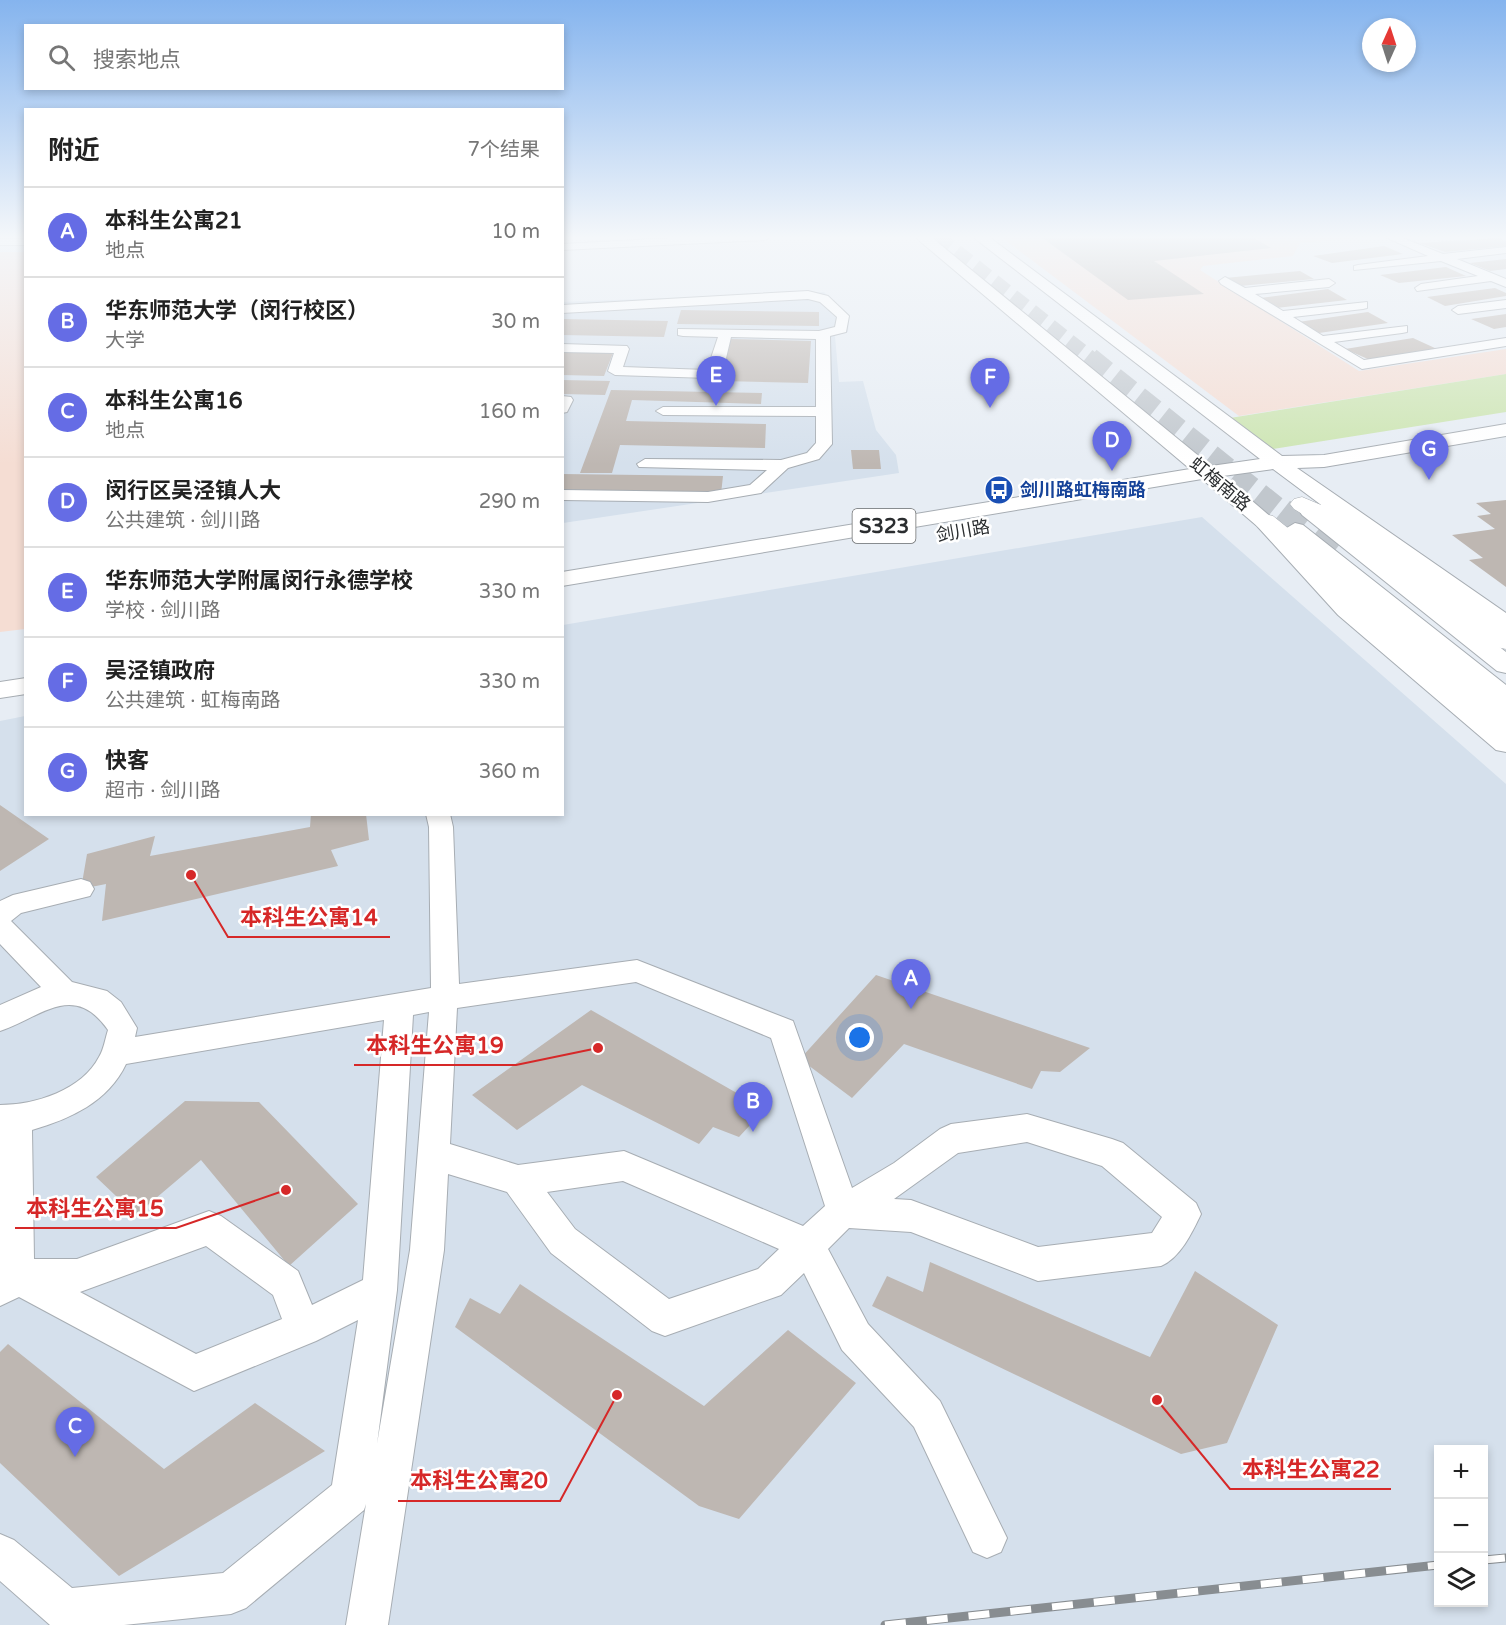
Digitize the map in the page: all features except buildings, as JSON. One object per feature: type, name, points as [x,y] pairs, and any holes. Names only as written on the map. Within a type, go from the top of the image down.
[{"type":"highway","points":[[1331,503],[1413,573]]},
{"type":"highway","points":[[1302,504],[1413,573],[1506,641]]},
{"type":"highway","points":[[1265,521],[1506,720]]},
{"type":"main road","name":"虹梅南路","points":[[1016,313],[1223,479],[1506,698]]},
{"type":"main road","name":"虹梅南路","points":[[1076,313],[1276,471],[1302,504],[1506,665]]},
{"type":"main road","name":"剑川路","points":[[564,579],[1276,471],[1506,430]]},
{"type":"main road","name":"剑川路","points":[[1276,471],[1298,477],[1324,461]]},
{"type":"main road","name":"虹梅南路","points":[[1254,465],[1276,471]]},
{"type":"main road","name":"剑川路","points":[[564,600],[1223,479],[1254,465]]},
{"type":"main road","points":[[1298,477],[1331,503],[1506,624]]},
{"type":"main road","name":"虹梅南路","points":[[1223,479],[1347,610],[1506,743]]},
{"type":"main road","points":[[0,673],[24,669]]},
{"type":"main road","points":[[0,690],[24,686]]},
{"type":"street","points":[[824,333],[841,329],[843,316],[840,313]]},
{"type":"street","points":[[1277,313],[1362,365],[1506,342]]},
{"type":"street","points":[[1280,315],[1298,313]]},
{"type":"street","points":[[1321,340],[1402,329]]},
{"type":"street","points":[[645,464],[782,465],[813,456],[824,444],[824,335],[683,332]]},
{"type":"street","points":[[564,348],[622,349],[615,371],[709,374],[716,371],[725,333]]},
{"type":"street","points":[[663,411],[824,412]]},
{"type":"street","points":[[564,495],[708,497],[755,489],[782,465]]},
{"type":"street","points":[[367,1625],[427,1250],[444,998],[445,955],[438,816]]},
{"type":"street","points":[[0,915],[13,905],[81,890]]},
{"type":"street","points":[[0,927],[64,992]]},
{"type":"street","points":[[116,1053],[444,998],[637,971],[783,1030],[843,1211]]},
{"type":"street","points":[[0,1019],[30,1001],[64,992],[95,996],[114,1011],[123,1028],[116,1053],[106,1072],[62,1106],[8,1120],[9,1283]]},
{"type":"street","points":[[0,1554],[65,1610],[231,1593],[350,1496],[380,1290],[399,1006]]},
{"type":"street","points":[[518,1180],[563,1241],[665,1318],[769,1283],[843,1211],[905,1174],[951,1138],[1027,1128],[1112,1154],[1184,1214],[1161,1250],[1038,1264],[911,1216],[843,1211]]},
{"type":"street","points":[[433,1154],[518,1180],[624,1166],[808,1245],[855,1337],[927,1414],[987,1538]]},
{"type":"street","points":[[9,1283],[78,1276],[209,1228],[286,1283],[303,1328]]},
{"type":"street","points":[[9,1283],[194,1372],[303,1328],[380,1290]]},
{"type":"shaded area","points":[[0,313],[24,313],[24,629],[0,632]]},
{"type":"shaded area","points":[[564,313],[844,313],[849,318],[848,332],[835,336],[839,382],[863,381],[876,430],[896,455],[899,473],[564,523]]},
{"type":"shaded area","points":[[1102,313],[1267,313],[1359,371],[1506,349],[1506,374],[1239,416]]},
{"type":"shaded area","points":[[1202,517],[1506,784],[1506,1625],[0,1625],[0,721],[24,716],[24,816],[564,816],[564,625]]},
{"type":"green space","points":[[1506,374],[1506,412],[1273,449],[1230,418]]},
{"type":"tunnel","points":[[1033,313],[1092,360]]},
{"type":"tunnel","points":[[1090,358],[1284,513]]},
{"type":"tunnel","points":[[1282,511],[1335,553]]},
{"type":"railway","points":[[1488,1560],[1506,1558]]},
{"type":"railway","points":[[885,1625],[1434,1565]]},
{"type":"place","name":"华东师范大学附属闵行永德学校","points":[[716,406]]},
{"type":"place","name":"吴泾镇政府","points":[[990,408]]},
{"type":"place","name":"闵行区吴泾镇人大","points":[[1112,471]]},
{"type":"place","name":"快客","points":[[1429,480]]},
{"type":"place","name":"剑川路虹梅南路","points":[[999,490]]},
{"type":"place","name":"本科生公寓14","points":[[191,875]]},
{"type":"place","name":"本科生公寓21","points":[[911,1009]]},
{"type":"place","name":"本科生公寓19","points":[[598,1048]]},
{"type":"place","name":"华东师范大学（闵行校区）","points":[[753,1132]]},
{"type":"place","name":"本科生公寓15","points":[[286,1190]]},
{"type":"place","name":"本科生公寓20","points":[[617,1395]]},
{"type":"place","name":"本科生公寓22","points":[[1157,1400]]},
{"type":"place","name":"本科生公寓16","points":[[75,1457]]}]
